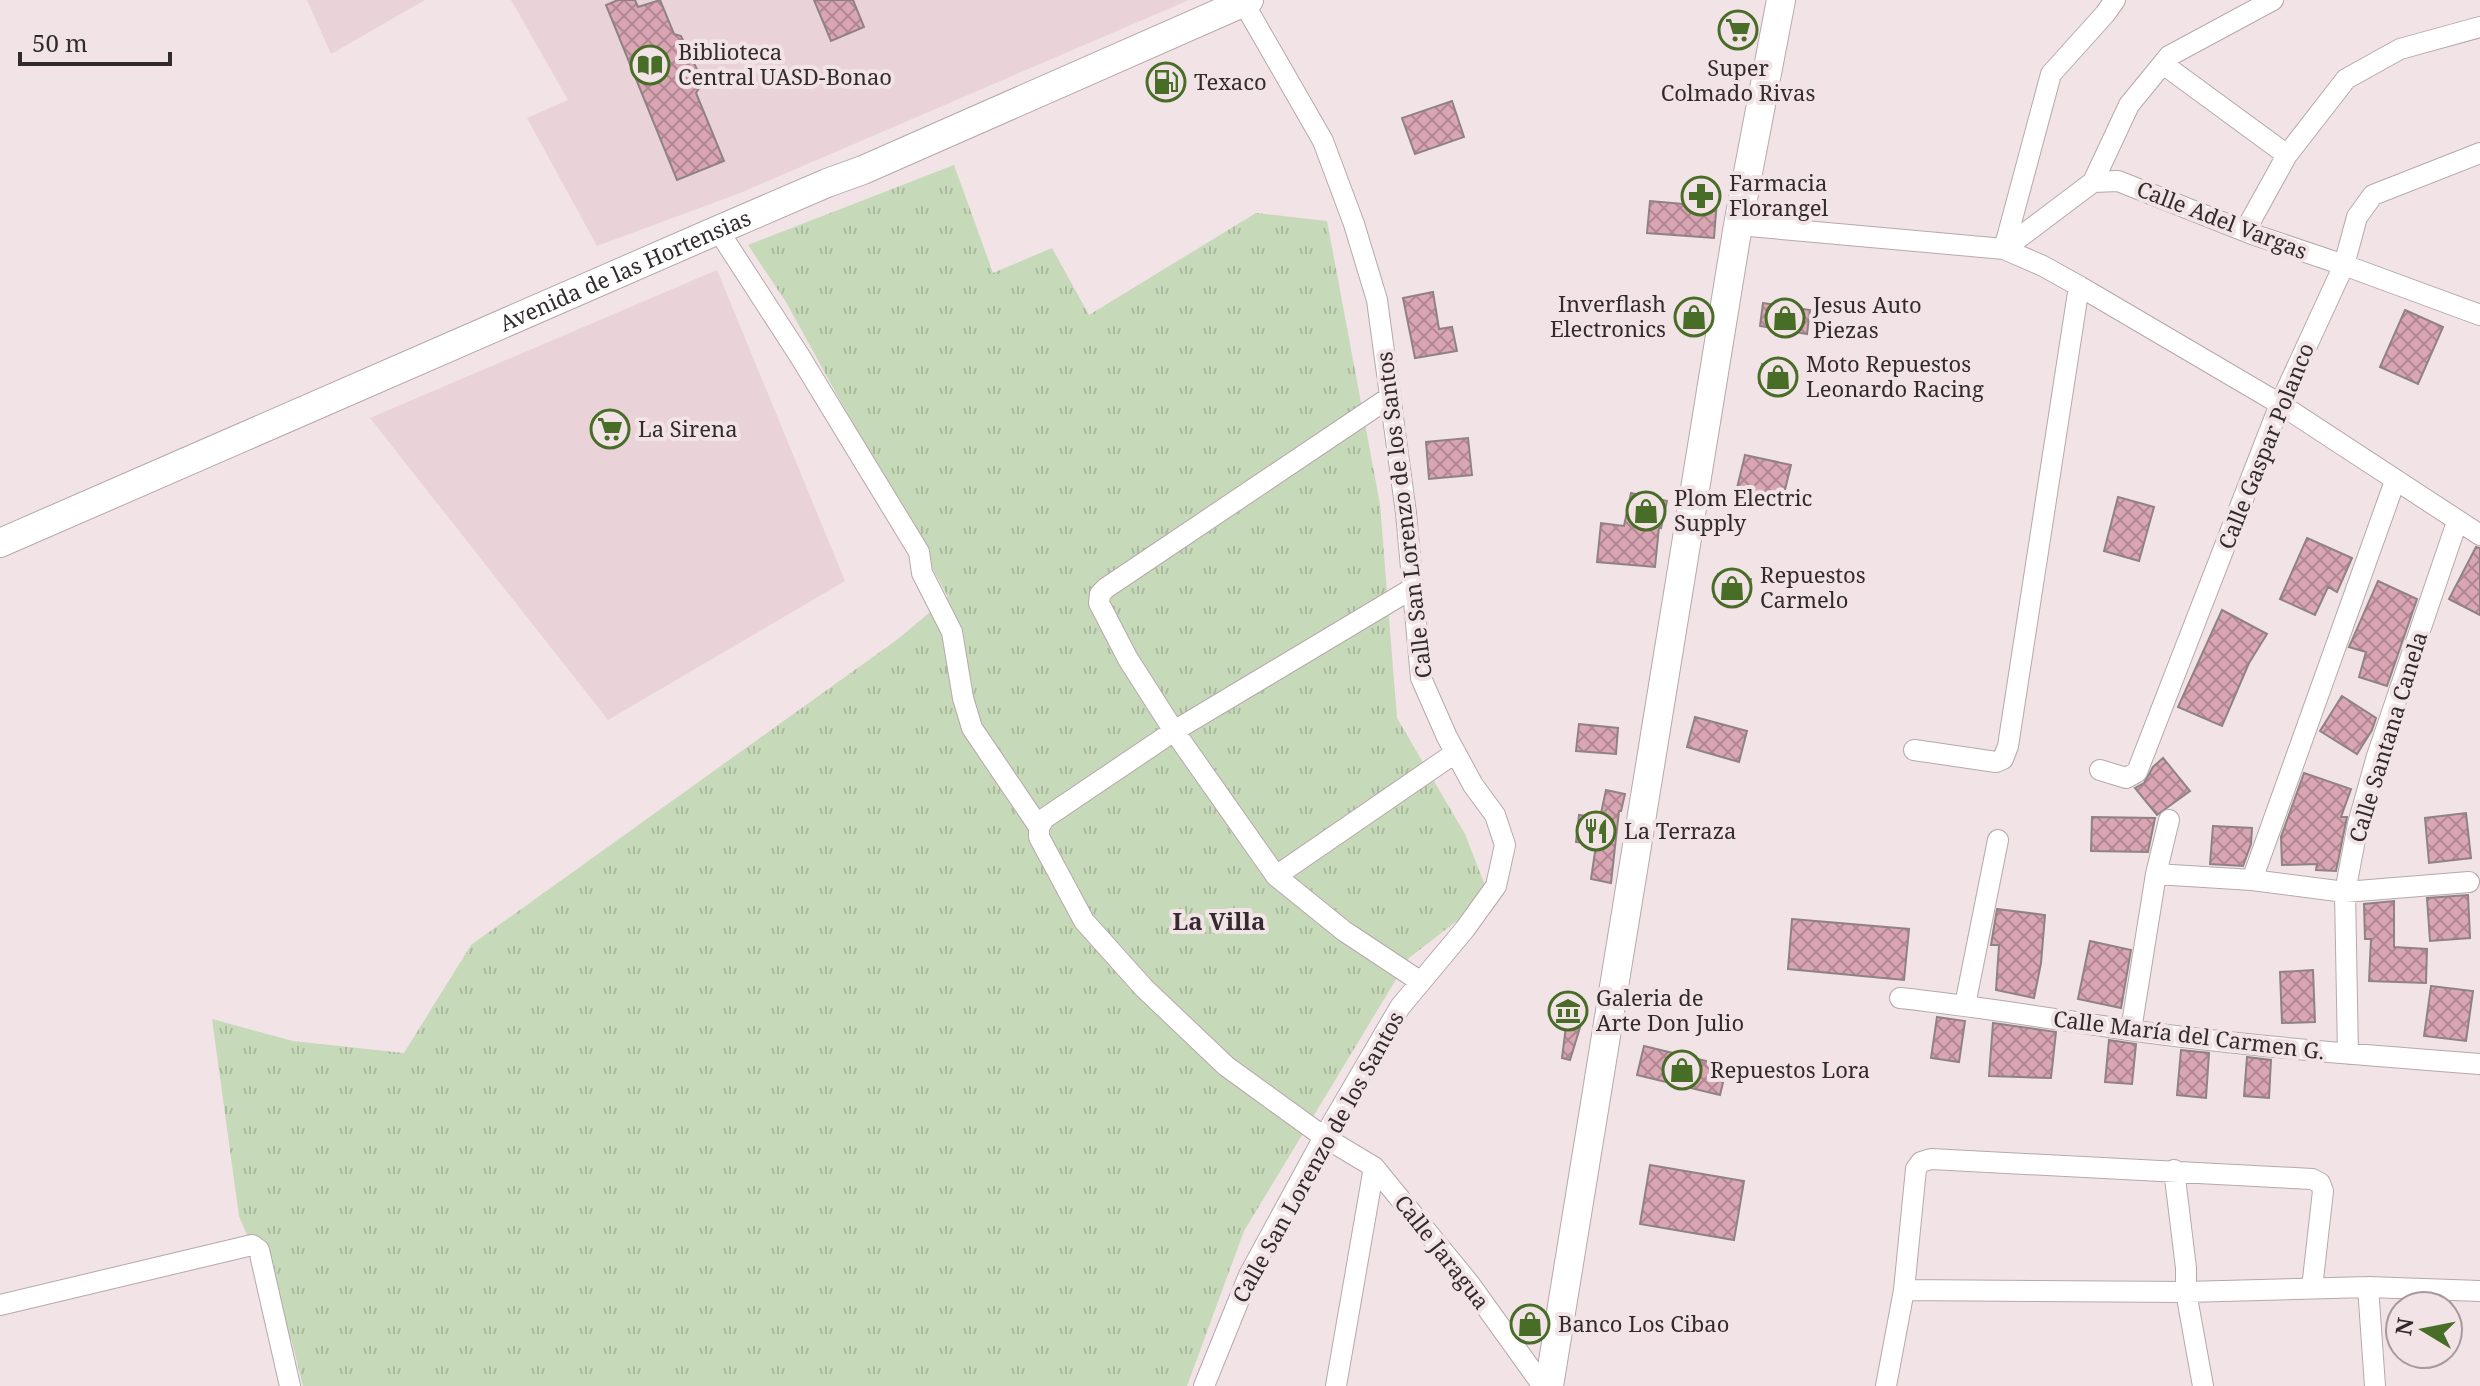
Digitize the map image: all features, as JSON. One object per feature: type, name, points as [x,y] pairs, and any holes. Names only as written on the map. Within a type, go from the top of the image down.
[{"type":"main road","points":[[1549,1386],[1738,225],[1781,0]]},
{"type":"main road","name":"Avenida de las Hortensias","points":[[0,543],[718,230],[863,170],[1245,1]]},
{"type":"street","points":[[2004,249],[2051,74],[2115,0]]},
{"type":"street","points":[[2004,249],[2093,182],[2129,105],[2169,56],[2273,0]]},
{"type":"street","name":"Calle San Lorenzo de los Santos","points":[[1204,1386],[1249,1275],[1324,1137],[1400,1007],[1496,886],[1505,845],[1495,815],[1455,753],[1421,678],[1406,513],[1377,300],[1323,141],[1245,1]]},
{"type":"street","points":[[2245,231],[2287,155],[2346,79],[2400,49],[2480,27]]},
{"type":"street","points":[[2163,64],[2287,155]]},
{"type":"street","name":"Calle Gaspar Polanco","points":[[2100,770],[2126,778],[2137,772],[2280,404],[2344,265],[2357,217],[2373,195],[2480,153]]},
{"type":"street","name":"Calle Adel Vargas","points":[[2093,182],[2118,181],[2245,231],[2480,315]]},
{"type":"street","points":[[1738,225],[2004,249],[2079,286],[2280,404],[2480,535]]},
{"type":"street","name":"Calle Jaragua","points":[[718,230],[799,355],[919,552],[922,573],[952,632],[963,698],[972,728],[1039,827],[1039,837],[1084,921],[1144,988],[1226,1066],[1324,1137],[1374,1167],[1469,1283],[1543,1386]]},
{"type":"street","points":[[1914,750],[1996,762],[2003,759],[2008,746],[2079,286]]},
{"type":"street","points":[[1390,397],[1100,594],[1101,610],[1174,731],[1276,876],[1344,931],[1421,982]]},
{"type":"street","points":[[2252,880],[2395,481]]},
{"type":"street","name":"Calle Santana Canela","points":[[2348,1054],[2345,892],[2358,824],[2377,756],[2457,522]]},
{"type":"street","points":[[1039,827],[1045,818],[1174,731],[1413,588]]},
{"type":"street","points":[[1276,876],[1455,753]]},
{"type":"street","points":[[2131,1030],[2156,874],[2169,820]]},
{"type":"street","points":[[1965,1005],[1998,840]]},
{"type":"street","points":[[2156,874],[2252,880],[2345,892],[2469,882]]},
{"type":"street","name":"Calle María del Carmen G.","points":[[1900,998],[2131,1030],[2348,1054],[2480,1064]]},
{"type":"street","points":[[1886,1386],[1904,1290],[1916,1169],[1921,1162],[1931,1159],[2312,1179],[2320,1183],[2323,1191],[2312,1288]]},
{"type":"street","points":[[1336,1386],[1374,1167]]},
{"type":"street","points":[[2174,1170],[2186,1292],[2203,1386]]},
{"type":"street","points":[[0,1305],[257,1246],[290,1386]]},
{"type":"street","points":[[2368,1287],[2375,1386]]},
{"type":"street","points":[[1904,1290],[2186,1292],[2368,1287],[2480,1291]]},
{"type":"shaded area","points":[[307,0],[425,0],[331,54]]},
{"type":"shaded area","points":[[511,0],[1189,0],[740,193],[597,246],[527,118],[568,100]]},
{"type":"shaded area","points":[[717,270],[845,581],[608,720],[370,418]]},
{"type":"green space","points":[[954,165],[993,273],[1052,248],[1089,315],[1256,213],[1327,221],[1380,504],[1397,718],[1465,834],[1489,896],[1409,958],[1244,1231],[1187,1386],[303,1386],[292,1342],[239,1216],[212,1019],[293,1041],[404,1053],[471,945],[898,639],[948,597],[786,302],[748,245]]},
{"type":"building","points":[[618,0],[635,0],[638,7],[660,0],[674,34],[681,36],[703,82],[696,93],[724,161],[677,180],[606,5]]},
{"type":"building","points":[[814,0],[853,0],[864,27],[831,41]]},
{"type":"building","name":"Super Colmado Rivas","points":[[1731,18],[1746,18],[1745,41],[1730,41]]},
{"type":"building","points":[[1452,101],[1464,137],[1415,154],[1402,118]]},
{"type":"building","points":[[1686,185],[1718,187],[1714,238],[1647,233],[1650,201],[1684,204]]},
{"type":"building","points":[[1433,292],[1439,329],[1452,327],[1457,351],[1415,358],[1403,298]]},
{"type":"building","name":"Jesus Auto Piezas","points":[[1763,303],[1810,310],[1807,334],[1760,326]]},
{"type":"building","name":"Inverflash Electronics","points":[[1686,304],[1704,306],[1702,329],[1683,327]]},
{"type":"building","points":[[2405,310],[2443,327],[2418,384],[2380,367]]},
{"type":"building","name":"Moto Repuestos Leonardo Racing","points":[[1762,364],[1797,371],[1793,389],[1759,383]]},
{"type":"building","points":[[1468,438],[1472,475],[1429,479],[1426,442]]},
{"type":"building","points":[[1745,455],[1791,465],[1783,498],[1737,488]]},
{"type":"building","points":[[1631,493],[1667,501],[1659,527],[1655,567],[1597,562],[1601,523],[1624,526]]},
{"type":"building","points":[[2118,497],[2154,507],[2139,561],[2104,551]]},
{"type":"building","points":[[2307,538],[2352,558],[2337,592],[2328,587],[2315,615],[2280,599]]},
{"type":"building","points":[[2476,547],[2480,548],[2480,615],[2449,599]]},
{"type":"building","name":"Repuestos Carmelo","points":[[1718,574],[1751,579],[1747,602],[1714,597]]},
{"type":"building","points":[[2378,581],[2417,599],[2387,686],[2359,677],[2366,652],[2349,647]]},
{"type":"building","points":[[2222,610],[2267,634],[2249,663],[2222,726],[2178,707]]},
{"type":"building","points":[[2342,696],[2376,718],[2357,754],[2320,731]]},
{"type":"building","points":[[1695,717],[1747,731],[1739,762],[1687,747]]},
{"type":"building","points":[[1579,724],[1618,728],[1616,754],[1576,751]]},
{"type":"building","points":[[2163,758],[2190,791],[2157,815],[2135,788],[2144,783],[2153,767]]},
{"type":"building","points":[[2304,773],[2351,789],[2341,817],[2347,817],[2336,871],[2316,870],[2317,864],[2282,865],[2281,837]]},
{"type":"building","points":[[1606,790],[1625,794],[1619,811],[1611,883],[1591,879],[1596,845],[1576,842],[1579,815],[1600,818]]},
{"type":"building","points":[[2466,813],[2471,858],[2429,863],[2425,818]]},
{"type":"building","points":[[2092,817],[2155,818],[2148,852],[2091,851]]},
{"type":"building","points":[[2213,826],[2252,828],[2251,844],[2243,866],[2210,864]]},
{"type":"building","points":[[2468,895],[2470,938],[2430,941],[2427,898]]},
{"type":"building","points":[[2394,901],[2394,947],[2427,949],[2426,983],[2369,981],[2371,939],[2365,939],[2364,904]]},
{"type":"building","points":[[1997,909],[2045,915],[2034,998],[1996,990],[1999,945],[1991,945]]},
{"type":"building","points":[[1792,919],[1909,929],[1904,980],[1788,969]]},
{"type":"building","points":[[2090,941],[2131,950],[2121,1008],[2078,999]]},
{"type":"building","points":[[2313,970],[2315,1022],[2282,1023],[2280,972]]},
{"type":"building","points":[[2431,986],[2473,991],[2466,1041],[2424,1036]]},
{"type":"building","points":[[1555,998],[1586,1008],[1570,1060],[1562,1058],[1567,1018],[1550,1013]]},
{"type":"building","points":[[1937,1017],[1965,1021],[1959,1062],[1931,1058]]},
{"type":"building","points":[[1993,1023],[2056,1032],[2051,1078],[1989,1076]]},
{"type":"building","points":[[2109,1040],[2136,1044],[2132,1084],[2105,1082]]},
{"type":"building","name":"Repuestos Lora","points":[[1644,1046],[1727,1066],[1720,1095],[1637,1075]]},
{"type":"building","points":[[2181,1050],[2209,1053],[2206,1098],[2177,1095]]},
{"type":"building","points":[[2247,1057],[2271,1060],[2269,1098],[2244,1096]]},
{"type":"building","points":[[1650,1165],[1744,1181],[1734,1240],[1640,1224]]},
{"type":"place","name":"Super Colmado Rivas","points":[[1738,30]]},
{"type":"place","name":"Biblioteca Central UASD-Bonao","points":[[650,65]]},
{"type":"place","name":"Texaco","points":[[1166,82]]},
{"type":"place","name":"Farmacia Florangel","points":[[1701,196]]},
{"type":"place","name":"Inverflash Electronics","points":[[1694,317]]},
{"type":"place","name":"Jesus Auto Piezas","points":[[1785,318]]},
{"type":"place","name":"Moto Repuestos Leonardo Racing","points":[[1778,377]]},
{"type":"place","name":"La Sirena","points":[[610,429]]},
{"type":"place","name":"Plom Electric Supply","points":[[1646,511]]},
{"type":"place","name":"Repuestos Carmelo","points":[[1732,588]]},
{"type":"place","name":"La Terraza","points":[[1596,831]]},
{"type":"place","name":"Galeria de Arte Don Julio","points":[[1568,1011]]},
{"type":"place","name":"Repuestos Lora","points":[[1682,1070]]},
{"type":"place","name":"Banco Los Cibao","points":[[1530,1324]]},
{"type":"district","name":"La Villa","points":[[1219,922]]}]
